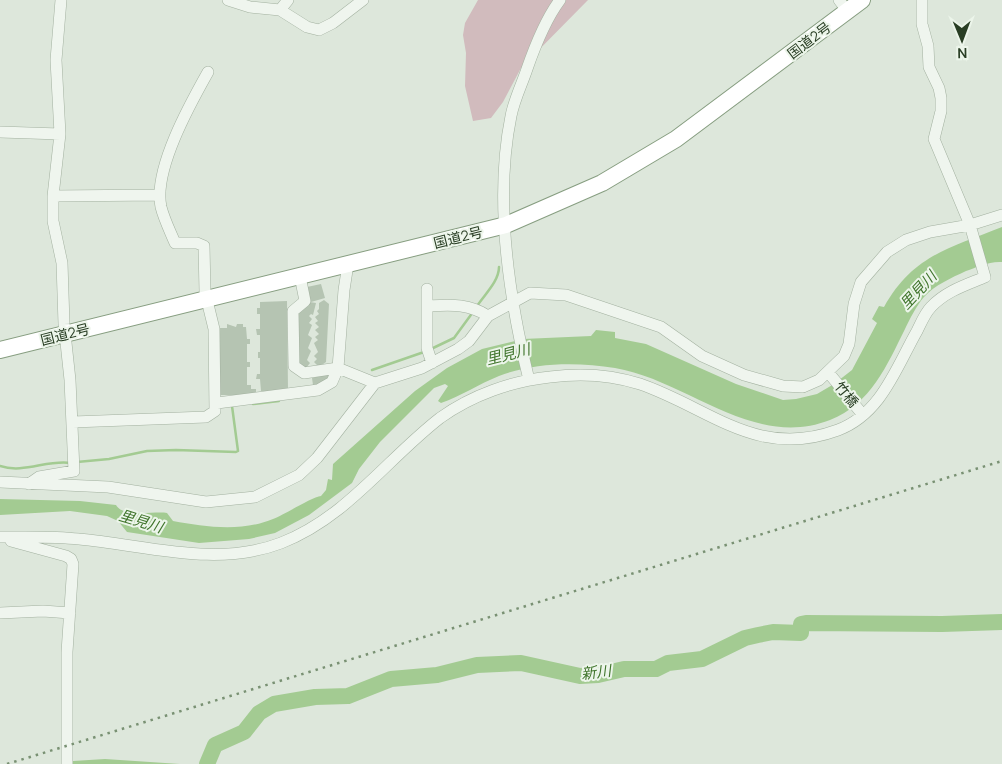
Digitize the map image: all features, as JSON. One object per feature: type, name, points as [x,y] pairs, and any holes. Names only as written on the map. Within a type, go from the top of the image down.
[{"type":"highway","name":"国道2号","points":[[0,350],[506,225],[602,183],[676,139],[844,6],[862,0]]},
{"type":"street","points":[[29,484],[39,477],[74,471],[73,422],[64,324],[62,263],[53,221],[53,196],[60,134],[56,60],[61,0]]},
{"type":"street","points":[[228,0],[250,6],[280,10],[307,27],[319,30],[333,23],[363,0]]},
{"type":"street","points":[[280,10],[288,0]]},
{"type":"street","points":[[529,379],[513,306],[506,225],[505,170],[511,115],[534,51],[560,0]]},
{"type":"street","points":[[0,537],[78,538],[206,555],[261,549],[296,537],[335,513],[442,417],[493,390],[529,379],[582,375],[620,379],[660,392],[745,432],[776,438],[808,438],[840,429],[862,413],[890,383],[930,308],[949,292],[985,277],[971,228],[934,139],[941,110],[941,98],[939,88],[929,67],[928,46],[922,24],[922,0]]},
{"type":"street","points":[[73,422],[206,418],[215,411],[217,404],[214,329],[206,300],[203,278],[204,246],[197,243],[175,243],[166,224],[160,195],[168,156],[185,113],[208,72]]},
{"type":"street","points":[[0,132],[60,134]]},
{"type":"street","points":[[53,196],[160,195]]},
{"type":"street","points":[[427,306],[479,311],[513,306],[530,293],[566,295],[661,327],[702,356],[744,375],[783,386],[803,387],[830,374],[844,356],[849,344],[854,304],[861,282],[876,262],[887,252],[906,240],[930,232],[971,228],[1002,215]]},
{"type":"street","points":[[217,404],[318,390],[332,382],[338,368],[348,264]]},
{"type":"street","points":[[300,276],[304,301],[294,311],[294,366],[304,374],[338,368],[374,383]]},
{"type":"street","points":[[427,289],[429,355]]},
{"type":"street","points":[[0,482],[108,487],[206,502],[255,497],[298,475],[317,458],[374,383],[429,355],[458,349],[469,341],[479,311]]},
{"type":"street","name":"竹橋","points":[[830,374],[862,413]]},
{"type":"street","points":[[0,537],[71,558],[73,564],[65,747],[67,761]]},
{"type":"street","points":[[0,613],[43,610],[70,613]]},
{"type":"shaded area","points":[[478,0],[588,0],[521,68],[503,102],[491,118],[473,121],[465,86],[466,53],[463,35],[465,23]]},
{"type":"water","name":"里見川","points":[[1002,227],[1002,262],[988,263],[966,271],[944,282],[928,293],[916,308],[884,369],[867,394],[844,413],[830,420],[802,427],[774,426],[747,420],[721,410],[642,375],[601,366],[557,364],[513,371],[441,403],[438,401],[448,386],[445,384],[434,388],[380,442],[359,469],[352,483],[309,515],[275,533],[249,539],[199,543],[127,532],[118,521],[107,516],[70,511],[0,515],[0,499],[80,501],[116,505],[120,509],[132,513],[167,513],[173,521],[198,525],[236,527],[261,523],[278,517],[311,499],[321,496],[326,490],[328,479],[332,480],[333,464],[415,391],[447,368],[482,349],[523,339],[591,336],[596,330],[615,332],[615,338],[646,344],[736,384],[783,400],[817,394],[852,370],[877,323],[872,319],[879,306],[884,307],[895,289],[920,264],[949,248]]},
{"type":"water","points":[[105,759],[180,764],[66,764],[73,761]]},
{"type":"building","points":[[321,284],[325,298],[311,302],[307,287]]},
{"type":"building","points":[[324,300],[329,304],[326,362],[319,367],[314,362],[317,359],[314,356],[318,352],[314,343],[318,340],[315,337],[319,334],[315,330],[319,327],[315,323],[318,321],[315,317],[319,314],[317,311],[319,303]]},
{"type":"building","points":[[287,301],[288,391],[261,391],[260,379],[256,379],[257,374],[260,374],[258,352],[260,352],[260,335],[257,335],[256,329],[260,329],[260,314],[257,314],[257,308],[260,308],[260,302]]},
{"type":"building","points":[[310,302],[316,303],[313,315],[309,316],[312,319],[309,323],[312,325],[308,335],[312,338],[308,348],[311,351],[307,360],[310,363],[306,368],[299,362],[298,313]]},
{"type":"building","points":[[227,324],[236,327],[237,324],[243,324],[243,327],[246,327],[247,339],[250,339],[250,344],[247,344],[247,362],[250,362],[250,367],[247,367],[247,385],[251,385],[251,389],[256,389],[256,395],[220,395],[220,328],[227,328]]},
{"type":"building","points":[[328,374],[329,382],[313,385],[312,378]]},
{"type":"waterway","points":[[477,306],[497,277],[499,267]]},
{"type":"waterway","points":[[431,349],[454,338],[473,312]]},
{"type":"waterway","points":[[372,370],[424,352]]},
{"type":"waterway","points":[[253,404],[279,401]]},
{"type":"waterway","points":[[77,462],[109,459],[147,451],[236,452],[238,451],[232,406]]},
{"type":"waterway","points":[[0,466],[27,468],[62,462],[71,463]]},
{"type":"waterway","name":"新川","points":[[207,764],[215,745],[244,732],[259,713],[274,704],[315,697],[348,696],[391,679],[437,675],[477,665],[521,663],[580,676],[598,675],[624,669],[656,669],[668,663],[702,659],[745,638],[773,632],[801,633],[801,624],[806,623],[942,624],[1002,622]]},
{"type":"railway","points":[[7,764],[1002,461]]}]
